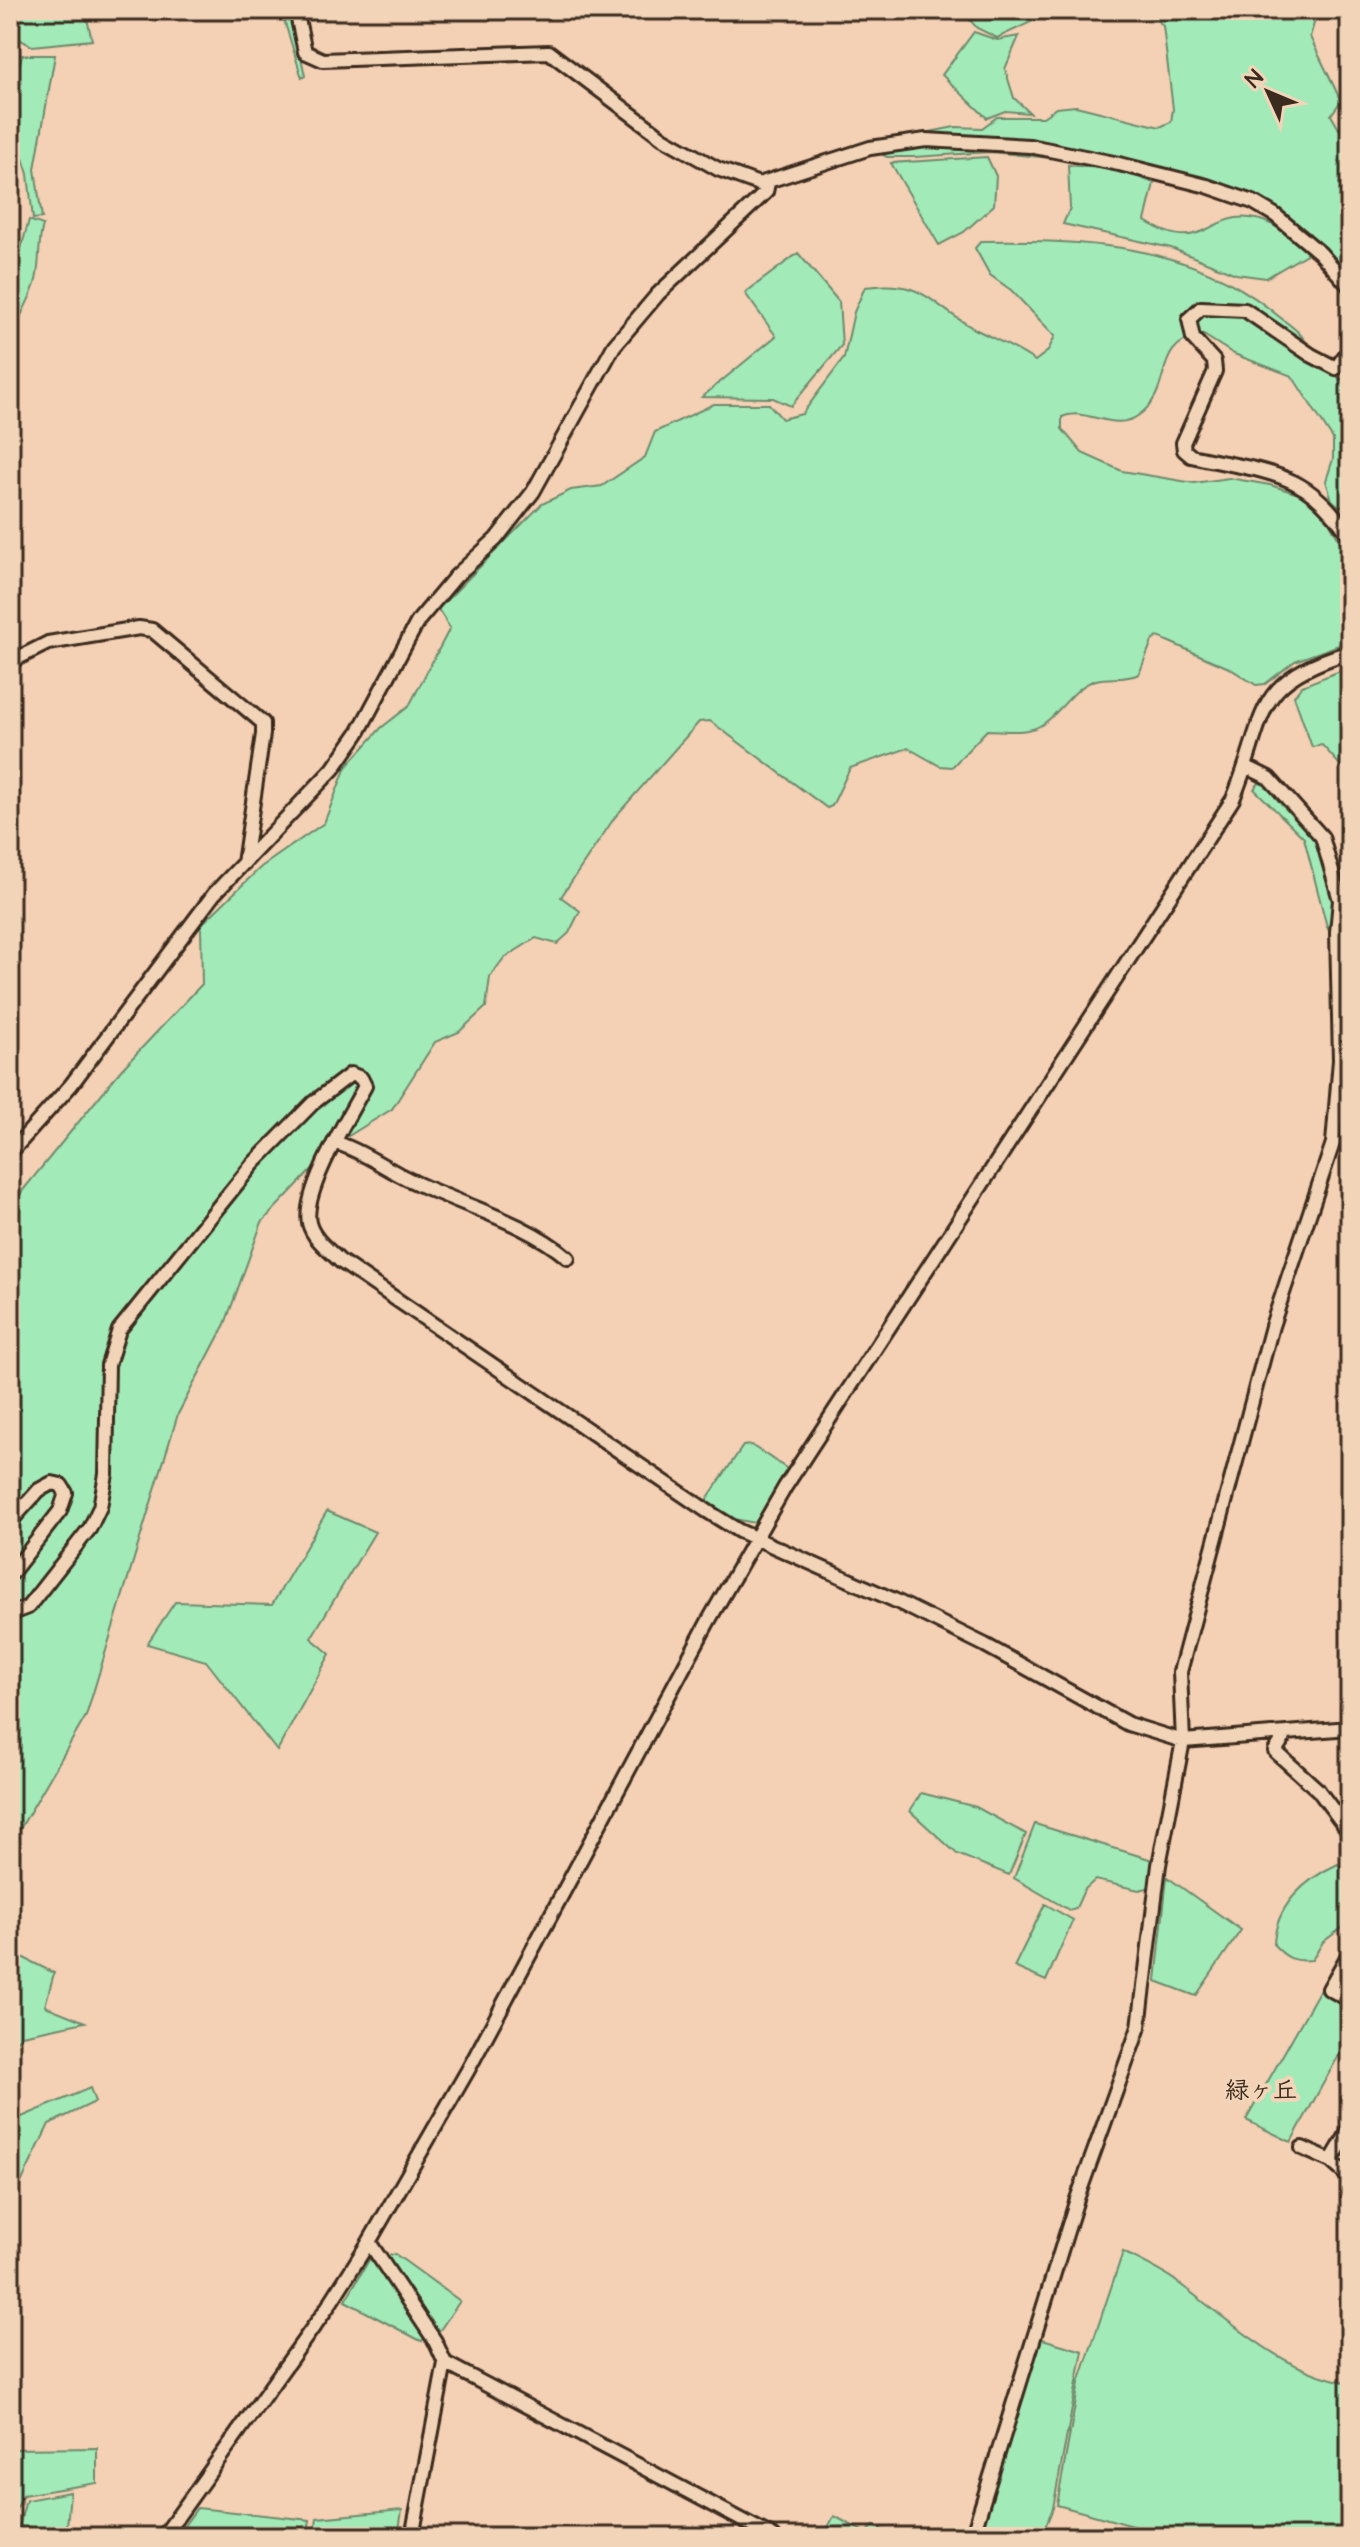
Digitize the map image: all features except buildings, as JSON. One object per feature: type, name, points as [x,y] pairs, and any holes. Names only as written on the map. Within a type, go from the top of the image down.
[{"type":"street","points":[[296,10],[305,52],[323,60],[549,52],[663,138],[748,182],[768,183],[838,157],[912,142],[975,141],[1030,146],[1178,179],[1253,202],[1275,215],[1320,253],[1350,287]]},
{"type":"street","points":[[10,1153],[71,1085],[214,894],[333,769],[358,733],[418,621],[456,576],[496,539],[533,492],[614,346],[658,294],[766,192],[768,183]]},
{"type":"street","points":[[1350,349],[1336,368],[1245,310],[1201,308],[1189,319],[1193,338],[1214,361],[1215,371],[1183,443],[1184,450],[1191,456],[1278,476],[1310,489],[1329,506],[1350,537]]},
{"type":"street","points":[[10,662],[48,643],[139,628],[152,630],[236,699],[263,723],[244,863]]},
{"type":"street","points":[[163,2537],[327,2308],[369,2242],[785,1487],[1201,852],[1233,799],[1269,699],[1288,677],[1309,664],[1350,652]]},
{"type":"street","points":[[972,2537],[1077,2199],[1139,2027],[1159,1865],[1183,1741],[1180,1672],[1193,1613],[1272,1326],[1333,1143],[1340,1060],[1337,932],[1340,900],[1322,837],[1269,778],[1247,767]]},
{"type":"street","points":[[1340,900],[1350,910]]},
{"type":"street","points":[[10,1614],[28,1607],[90,1528],[100,1507],[106,1474],[108,1365],[119,1330],[253,1164],[313,1103],[351,1074],[361,1078],[365,1086],[316,1182],[308,1213],[315,1237],[340,1261],[707,1511],[757,1540],[907,1606],[1128,1724],[1183,1741],[1350,1728]]},
{"type":"street","points":[[337,1143],[357,1149],[410,1181],[539,1234],[568,1258]]},
{"type":"street","points":[[10,1522],[39,1490],[52,1483],[61,1485],[66,1493],[60,1511],[10,1575]]},
{"type":"street","points":[[1287,1733],[1275,1751],[1318,1790],[1350,1833]]},
{"type":"street","points":[[1350,1952],[1329,1989],[1350,2000]]},
{"type":"street","points":[[1331,2161],[1350,2129]]},
{"type":"street","points":[[1302,2148],[1331,2161],[1350,2178]]},
{"type":"street","points":[[369,2242],[435,2341],[445,2363],[412,2537]]},
{"type":"street","points":[[445,2363],[774,2537]]},
{"type":"green space","points":[[22,10],[85,10],[92,40],[32,46],[13,36]]},
{"type":"green space","points":[[281,10],[291,10],[305,76],[302,78]]},
{"type":"green space","points":[[961,10],[1340,10],[1315,20],[1310,37],[1341,101],[1331,115],[1339,129],[1350,123],[1350,281],[1267,214],[1165,169],[990,152],[915,157],[887,157],[879,153],[883,141],[955,127],[982,128],[997,117],[1043,117],[1056,108],[1076,106],[1160,127],[1171,122],[1173,109],[1163,26],[1155,18],[1054,11],[997,38],[977,28]]},
{"type":"green space","points":[[974,32],[997,40],[1019,36],[1005,69],[1014,98],[1030,113],[1005,111],[987,118],[942,75]]},
{"type":"green space","points":[[22,55],[55,55],[35,169],[42,218],[33,219],[28,174],[15,133],[12,98]]},
{"type":"green space","points":[[987,157],[996,176],[994,205],[964,232],[939,245],[891,163]]},
{"type":"green space","points":[[1068,165],[1120,170],[1154,183],[1145,221],[1164,231],[1192,235],[1235,218],[1259,219],[1275,226],[1308,253],[1266,278],[1236,274],[1171,248],[1063,224],[1070,208]]},
{"type":"green space","points":[[29,220],[43,225],[37,277],[10,338],[10,288]]},
{"type":"green space","points":[[981,241],[1096,245],[1133,250],[1205,271],[1239,288],[1271,310],[1299,333],[1327,369],[1350,382],[1350,524],[1344,516],[1346,506],[1339,506],[1332,500],[1326,481],[1333,459],[1333,439],[1292,376],[1234,354],[1202,334],[1175,348],[1157,393],[1139,415],[1120,422],[1071,415],[1062,417],[1062,429],[1082,453],[1122,471],[1194,483],[1229,478],[1270,485],[1305,496],[1322,509],[1350,560],[1350,641],[1295,661],[1265,684],[1256,685],[1229,668],[1158,637],[1152,641],[1139,674],[1088,683],[1050,719],[1030,730],[987,730],[952,767],[940,766],[908,748],[850,768],[832,806],[827,808],[710,721],[699,722],[615,817],[561,897],[580,911],[569,933],[557,944],[536,938],[504,958],[490,977],[486,1007],[459,1032],[435,1042],[392,1109],[337,1143],[262,1222],[225,1324],[178,1414],[86,1716],[10,1846],[10,1206],[121,1070],[202,984],[201,925],[261,867],[324,823],[346,767],[381,728],[409,706],[450,628],[438,609],[542,504],[571,490],[602,486],[645,457],[655,432],[714,404],[769,404],[782,419],[802,414],[844,358],[854,312],[865,287],[885,285],[913,290],[973,328],[1035,361],[1048,351],[1055,336],[1011,290],[990,275],[975,248]]},
{"type":"green space","points":[[798,253],[839,302],[842,345],[791,406],[773,398],[702,397],[776,336],[745,293]]},
{"type":"green space","points":[[1350,667],[1350,776],[1322,745],[1312,747],[1294,696],[1302,686]]},
{"type":"green space","points":[[1259,783],[1268,786],[1319,841],[1335,902],[1333,928],[1328,929],[1326,923],[1304,838],[1254,789]]},
{"type":"green space","points":[[751,1445],[789,1470],[755,1523],[734,1519],[705,1502],[743,1446]]},
{"type":"green space","points":[[327,1511],[375,1532],[311,1638],[330,1654],[277,1751],[206,1661],[147,1644],[175,1602],[272,1605]]},
{"type":"green space","points":[[921,1793],[976,1807],[1026,1834],[1009,1875],[957,1854],[910,1811]]},
{"type":"green space","points":[[1035,1824],[1159,1862],[1152,1887],[1139,1890],[1095,1880],[1084,1890],[1076,1908],[1069,1910],[1014,1878]]},
{"type":"green space","points":[[1338,1864],[1350,1876],[1350,1928],[1343,1927],[1323,1942],[1312,1960],[1295,1960],[1287,1956],[1274,1945],[1286,1906],[1304,1886]]},
{"type":"green space","points":[[1167,1877],[1241,1930],[1196,1996],[1156,1981]]},
{"type":"green space","points":[[1045,1904],[1073,1920],[1046,1981],[1014,1967]]},
{"type":"green space","points":[[10,1951],[54,1973],[45,2006],[85,2022],[22,2035],[10,2047]]},
{"type":"green space","points":[[1319,1991],[1350,2007],[1350,2035],[1291,2142],[1246,2120]]},
{"type":"green space","points":[[10,2047],[17,2119],[90,2088],[95,2102],[49,2124],[10,2206]]},
{"type":"green space","points":[[1123,2252],[1171,2278],[1279,2356],[1301,2368],[1350,2383],[1350,2537],[1148,2537],[1148,2530],[1057,2505],[1079,2383]]},
{"type":"green space","points":[[395,2254],[460,2301],[440,2330],[421,2341],[345,2301],[369,2260]]},
{"type":"green space","points":[[1039,2338],[1083,2351],[1053,2508],[1041,2537],[979,2537]]},
{"type":"green space","points":[[97,2448],[97,2483],[23,2495],[10,2522],[10,2449]]},
{"type":"green space","points":[[70,2492],[66,2537],[16,2537],[26,2500]]},
{"type":"green space","points":[[197,2508],[310,2520],[307,2537],[176,2537]]},
{"type":"green space","points":[[402,2510],[398,2537],[314,2537],[317,2518]]},
{"type":"green space","points":[[834,2516],[866,2533],[874,2526],[898,2537],[823,2537]]},
{"type":"district","name":"緑ヶ丘","points":[[1261,2090]]}]
